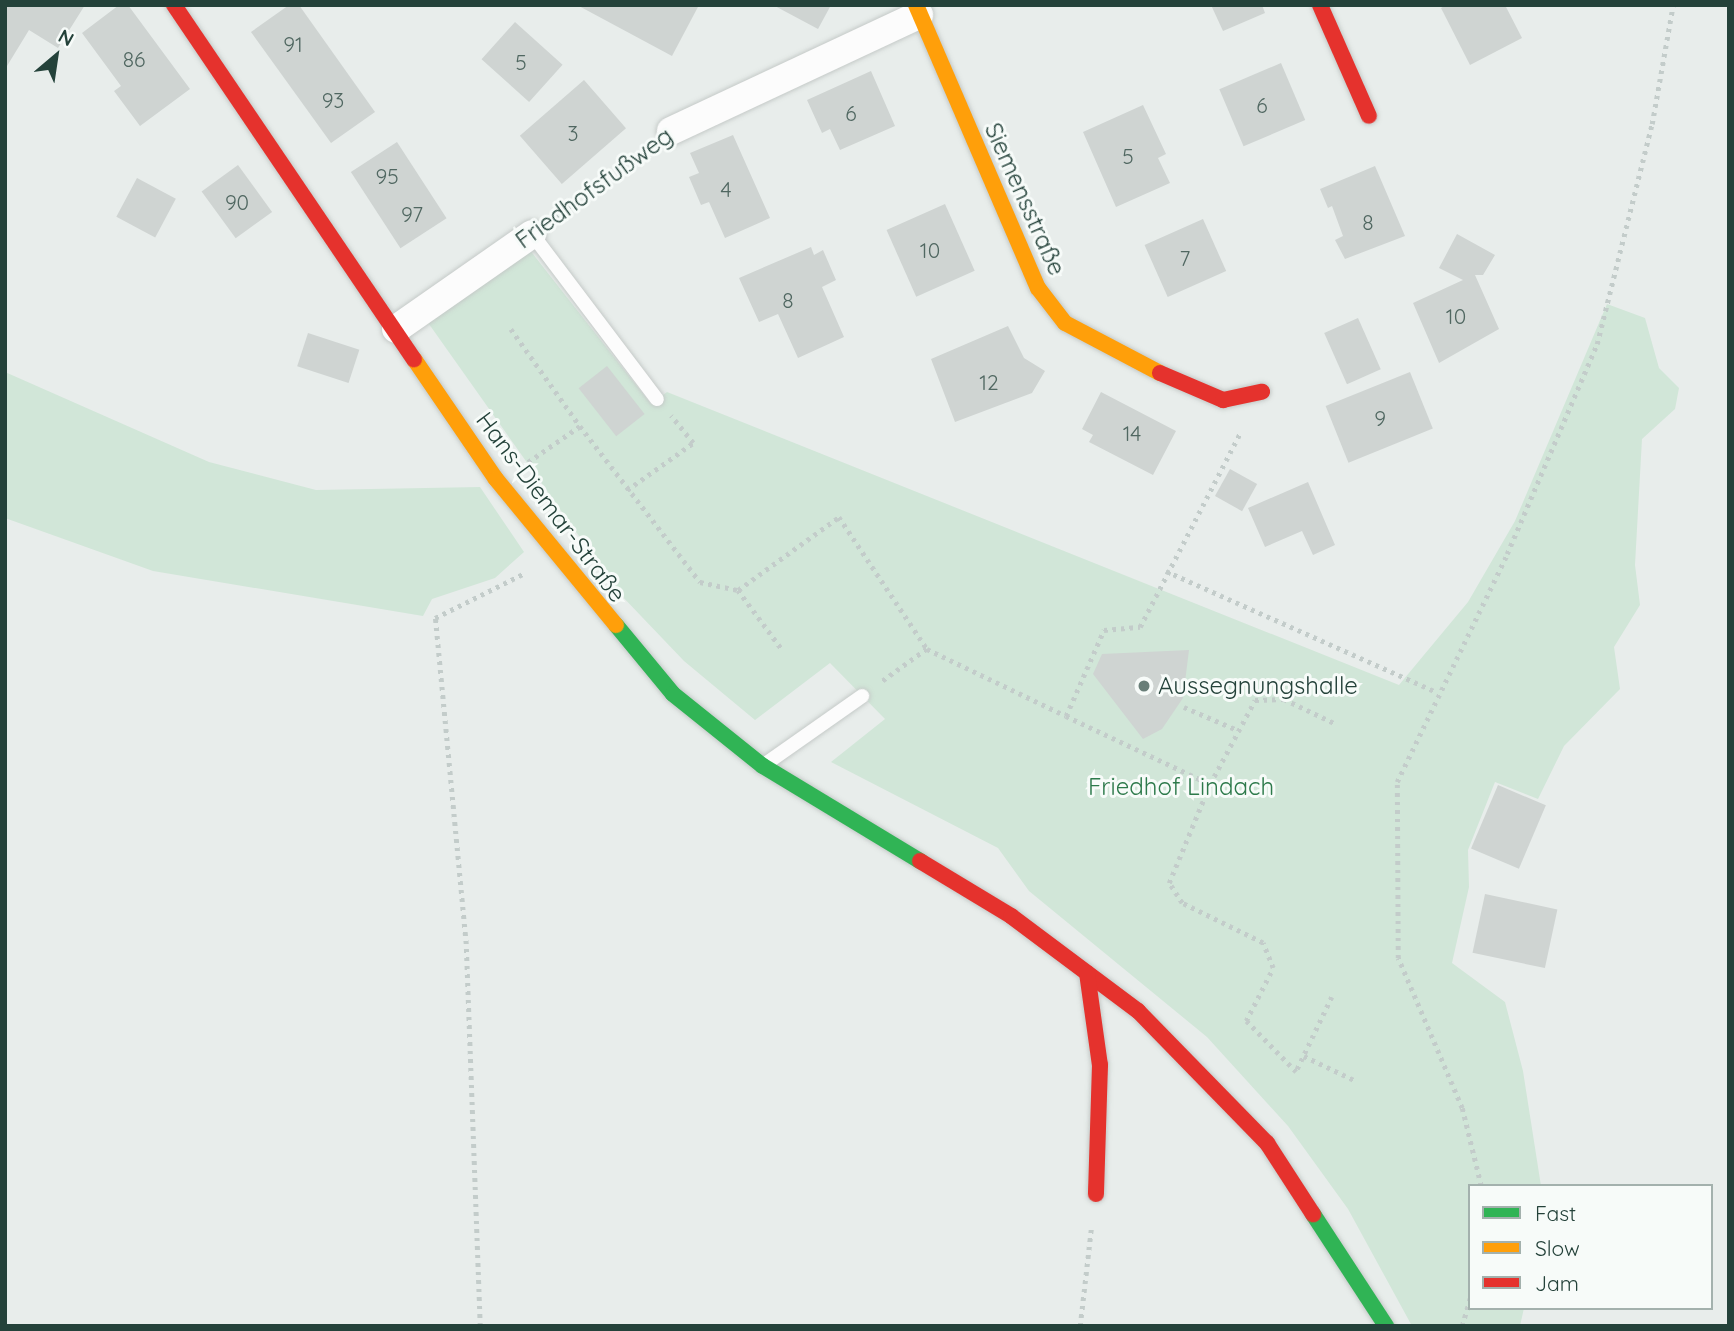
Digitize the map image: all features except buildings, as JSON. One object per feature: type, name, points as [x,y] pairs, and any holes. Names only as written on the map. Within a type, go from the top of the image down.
[{"type":"street","name":"Hans-Diemar-Straße","points":[[174,5],[496,479],[557,557],[673,694],[763,766],[1011,916],[1087,973],[1191,1059],[1267,1143],[1386,1326]]},
{"type":"street","points":[[1320,5],[1369,116]]},
{"type":"street","name":"Friedhofsfußweg","points":[[671,131],[918,10]]},
{"type":"street","name":"Siemensstraße","points":[[918,10],[1038,288],[1065,323],[1184,386],[1223,400],[1262,392]]},
{"type":"street","name":"Friedhofsfußweg","points":[[396,329],[532,234]]},
{"type":"street","points":[[1087,973],[1100,1065],[1096,1194]]},
{"type":"lane","points":[[532,234],[657,399]]},
{"type":"lane","points":[[763,766],[862,696]]},
{"type":"path","points":[[1481,1184],[1462,1108],[1398,958],[1397,782],[1437,692],[1507,554],[1597,344],[1652,124],[1673,5]]},
{"type":"path","name":"Friedhofsfußweg","points":[[532,234],[671,131]]},
{"type":"path","points":[[511,329],[627,490],[700,582],[738,590],[781,648]]},
{"type":"path","points":[[1066,716],[1104,629],[1140,627],[1166,571],[1244,427],[1242,396]]},
{"type":"path","points":[[627,490],[693,443],[657,399]]},
{"type":"path","points":[[496,479],[580,426]]},
{"type":"path","points":[[738,590],[839,517],[927,649],[1210,784]]},
{"type":"path","points":[[480,1326],[466,944],[435,618],[557,557]]},
{"type":"path","points":[[1166,571],[1437,692]]},
{"type":"path","points":[[862,696],[927,649]]},
{"type":"path","points":[[1332,997],[1296,1072],[1246,1021],[1273,968],[1263,943],[1173,895],[1172,868],[1235,729],[1255,700],[1271,696],[1334,723]]},
{"type":"path","points":[[1184,707],[1235,729]]},
{"type":"path","points":[[1304,1056],[1354,1080]]},
{"type":"path","points":[[1080,1326],[1096,1194]]},
{"type":"path","points":[[1462,1326],[1468,1305]]},
{"type":"green space","name":"Friedhof Lindach","points":[[525,244],[651,404],[667,392],[1399,685],[1468,602],[1515,521],[1607,304],[1645,318],[1659,368],[1679,388],[1675,409],[1642,439],[1635,565],[1640,605],[1614,647],[1620,689],[1564,746],[1538,799],[1495,782],[1468,850],[1469,887],[1452,963],[1505,1002],[1523,1071],[1541,1184],[1468,1184],[1468,1310],[1524,1310],[1520,1326],[1412,1326],[1348,1209],[1288,1126],[1207,1037],[1029,891],[998,848],[831,762],[885,719],[830,663],[755,720],[684,661],[620,594],[424,317]]},
{"type":"green space","points":[[5,372],[209,462],[316,490],[480,487],[524,552],[495,578],[432,599],[423,616],[153,571],[5,518]]},
{"type":"traffic: fast","points":[[616,625],[673,694],[763,766],[920,861]]},
{"type":"traffic: fast","points":[[1313,1214],[1386,1326]]},
{"type":"traffic: slow","points":[[916,5],[1038,288],[1065,323],[1160,373]]},
{"type":"traffic: slow","points":[[414,359],[496,479],[616,625]]},
{"type":"traffic: jam","points":[[174,5],[414,359]]},
{"type":"traffic: jam","points":[[1320,5],[1369,116]]},
{"type":"traffic: jam","points":[[1160,373],[1223,400],[1262,392]]},
{"type":"traffic: jam","points":[[920,861],[1011,916],[1138,1011],[1267,1143],[1313,1214]]},
{"type":"traffic: jam","points":[[1087,973],[1100,1065],[1096,1194]]},
{"type":"place","name":"Aussegnungshalle","points":[[1144,686]]}]
